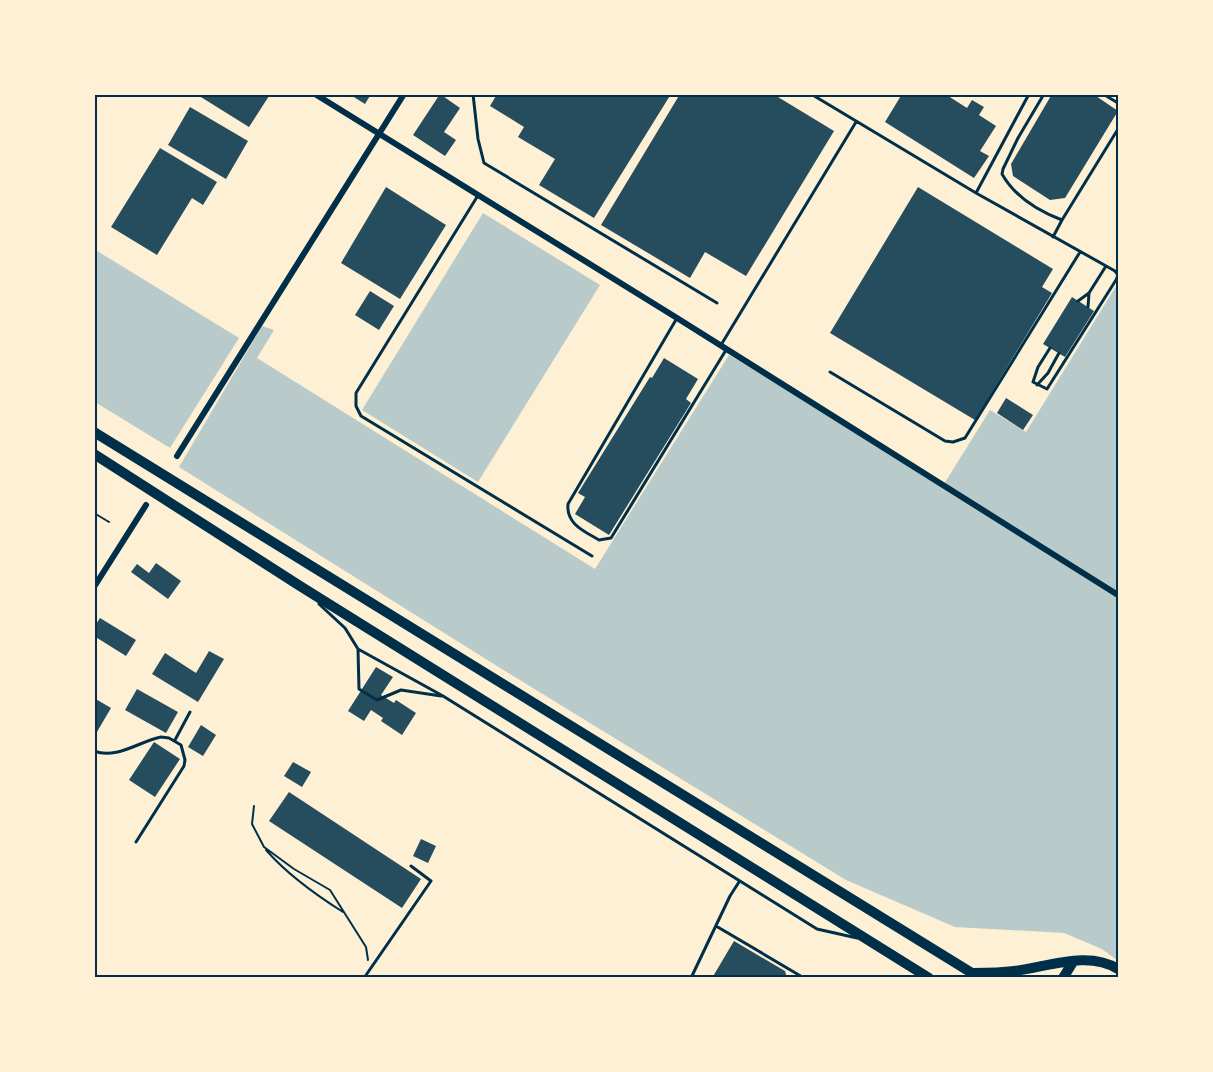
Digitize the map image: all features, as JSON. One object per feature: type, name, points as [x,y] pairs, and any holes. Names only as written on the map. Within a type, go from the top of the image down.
[{"type":"highway","points":[[94,432],[976,975],[1099,960],[1119,969]]},
{"type":"highway","points":[[94,454],[300,586],[870,940],[924,976]]},
{"type":"highway","points":[[1063,978],[1073,962]]},
{"type":"street","points":[[315,94],[1119,595]]},
{"type":"street","points":[[177,456],[404,94]]},
{"type":"street","points":[[94,587],[146,505]]},
{"type":"lane","points":[[473,94],[483,163],[717,303]]},
{"type":"lane","points":[[811,94],[1118,275],[1047,389],[1033,382],[1038,367],[1050,348]]},
{"type":"lane","points":[[976,193],[1029,94]]},
{"type":"lane","points":[[1044,94],[1018,138],[1002,174],[1014,190],[1041,212],[1062,220]]},
{"type":"lane","points":[[1103,94],[1119,103]]},
{"type":"lane","points":[[677,318],[568,504],[567,512],[572,522],[599,540],[611,538],[856,122]]},
{"type":"lane","points":[[1053,237],[1119,129]]},
{"type":"lane","points":[[478,195],[356,393],[356,406],[361,416],[592,556]]},
{"type":"lane","points":[[830,372],[945,441],[953,442],[965,438],[1080,252]]},
{"type":"lane","points":[[1078,301],[1089,293],[1106,266]]},
{"type":"lane","points":[[1088,307],[1089,293]]},
{"type":"lane","points":[[1037,385],[1048,373],[1059,353]]},
{"type":"lane","points":[[300,586],[345,628],[358,649],[360,689],[377,700],[401,690],[443,696]]},
{"type":"lane","points":[[358,649],[443,696],[816,929],[870,940]]},
{"type":"lane","points":[[175,740],[190,712]]},
{"type":"lane","points":[[94,752],[114,753],[161,737],[175,740],[181,745],[185,760],[184,766],[136,842]]},
{"type":"lane","points":[[364,978],[431,881],[411,866]]},
{"type":"lane","points":[[691,978],[739,882]]},
{"type":"lane","points":[[716,926],[804,978]]},
{"type":"path","points":[[94,513],[109,522]]},
{"type":"path","points":[[254,806],[252,824],[264,847],[277,863],[346,914]]},
{"type":"path","points":[[264,847],[294,869],[330,890],[366,947],[369,961]]},
{"type":"shaded area","points":[[483,213],[600,285],[478,482],[362,410]]},
{"type":"shaded area","points":[[94,249],[239,338],[170,448],[95,402]]},
{"type":"shaded area","points":[[1118,283],[1118,961],[1102,949],[1064,933],[955,927],[846,880],[179,467],[262,326],[274,330],[257,358],[595,569],[729,355],[944,484],[990,410],[1026,432]]},
{"type":"building","points":[[196,94],[267,94],[269,96],[249,127]]},
{"type":"building","points":[[349,94],[371,94],[365,104]]},
{"type":"building","points":[[440,94],[460,108],[444,132],[456,140],[445,156],[413,135]]},
{"type":"building","points":[[497,94],[671,94],[594,218],[539,185],[555,159],[518,137],[524,127],[490,106]]},
{"type":"building","points":[[680,94],[773,94],[834,131],[746,276],[705,252],[690,278],[601,225]]},
{"type":"building","points":[[902,94],[945,94],[967,108],[972,100],[984,107],[979,115],[996,126],[980,151],[989,156],[974,178],[885,122]]},
{"type":"building","points":[[1052,94],[1093,94],[1118,111],[1065,198],[1050,200],[1013,176],[1011,164]]},
{"type":"building","points":[[190,107],[248,141],[226,179],[168,145]]},
{"type":"building","points":[[160,148],[217,182],[203,205],[192,198],[157,255],[111,227]]},
{"type":"building","points":[[386,187],[446,225],[400,299],[341,263]]},
{"type":"building","points":[[918,187],[1053,269],[1042,287],[1052,293],[975,420],[830,333]]},
{"type":"building","points":[[370,291],[394,306],[379,330],[355,315]]},
{"type":"building","points":[[1072,297],[1094,311],[1065,357],[1043,344]]},
{"type":"building","points":[[664,358],[698,379],[686,399],[691,403],[609,535],[575,514],[585,497],[578,493]]},
{"type":"building","points":[[1006,398],[1033,415],[1023,430],[997,413]]},
{"type":"building","points":[[156,563],[181,581],[168,599],[131,572],[137,564],[149,573]]},
{"type":"building","points":[[100,618],[136,640],[126,656],[94,636],[94,627]]},
{"type":"building","points":[[209,651],[224,659],[198,702],[152,674],[165,653],[196,673]]},
{"type":"building","points":[[376,667],[393,677],[381,695],[394,703],[396,700],[416,713],[402,735],[381,721],[383,718],[371,710],[364,721],[348,711]]},
{"type":"building","points":[[137,689],[178,712],[166,733],[125,710]]},
{"type":"building","points":[[94,698],[111,708],[94,737]]},
{"type":"building","points":[[201,725],[216,735],[203,756],[188,747]]},
{"type":"building","points":[[154,742],[180,759],[155,797],[129,780]]},
{"type":"building","points":[[293,762],[311,772],[302,787],[284,776]]},
{"type":"building","points":[[289,792],[421,879],[402,908],[269,821]]},
{"type":"building","points":[[421,839],[436,846],[428,863],[413,856]]},
{"type":"building","points":[[734,941],[785,971],[787,978],[712,978]]}]
